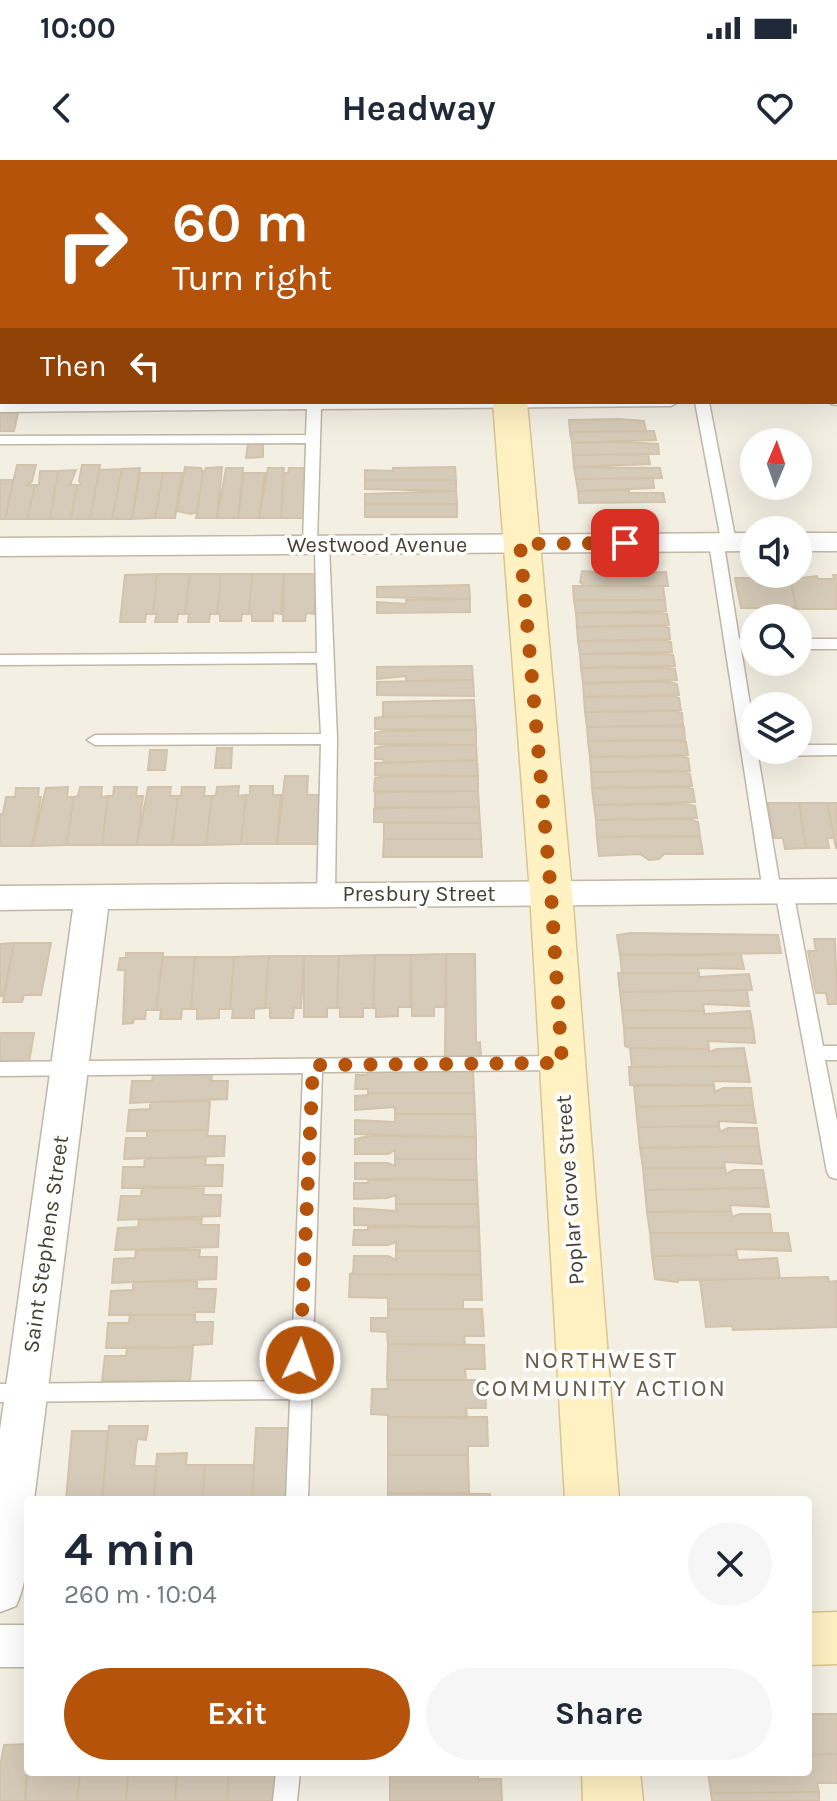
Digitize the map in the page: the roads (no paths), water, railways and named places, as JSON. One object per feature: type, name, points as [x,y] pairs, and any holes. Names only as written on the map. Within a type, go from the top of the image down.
[{"type":"street","name":"Poplar Grove Street","points":[[510,404],[551,893],[592,1496]]},
{"type":"street","name":"Westwood Avenue","points":[[0,547],[733,542]]},
{"type":"street","points":[[812,542],[837,542]]},
{"type":"street","name":"Presbury Street","points":[[0,898],[837,891]]},
{"type":"street","name":"Saint Stephens Street","points":[[0,1592],[13,1393],[70,1068],[92,897]]},
{"type":"street","points":[[812,1639],[837,1638]]},
{"type":"street","points":[[0,1646],[24,1646]]},
{"type":"street","points":[[611,1776],[613,1801]]},
{"type":"lane","points":[[0,408],[412,404]]},
{"type":"lane","points":[[702,404],[733,542],[733,644],[741,692]]},
{"type":"lane","points":[[314,405],[316,545],[329,739],[326,895]]},
{"type":"lane","points":[[0,440],[313,439]]},
{"type":"lane","points":[[733,644],[740,644]]},
{"type":"lane","points":[[812,644],[837,644]]},
{"type":"lane","points":[[0,660],[324,658]]},
{"type":"lane","points":[[95,740],[329,739]]},
{"type":"lane","points":[[812,750],[837,750]]},
{"type":"lane","points":[[753,764],[837,1172]]},
{"type":"lane","points":[[814,1053],[837,1053]]},
{"type":"lane","points":[[0,1069],[562,1063]]},
{"type":"lane","points":[[297,1496],[313,1065]]},
{"type":"lane","points":[[13,1393],[299,1390]]},
{"type":"lane","points":[[285,1801],[288,1776]]},
{"type":"district","name":"NORTHWEST COMMUNITY ACTION","points":[[601,1374]]}]
